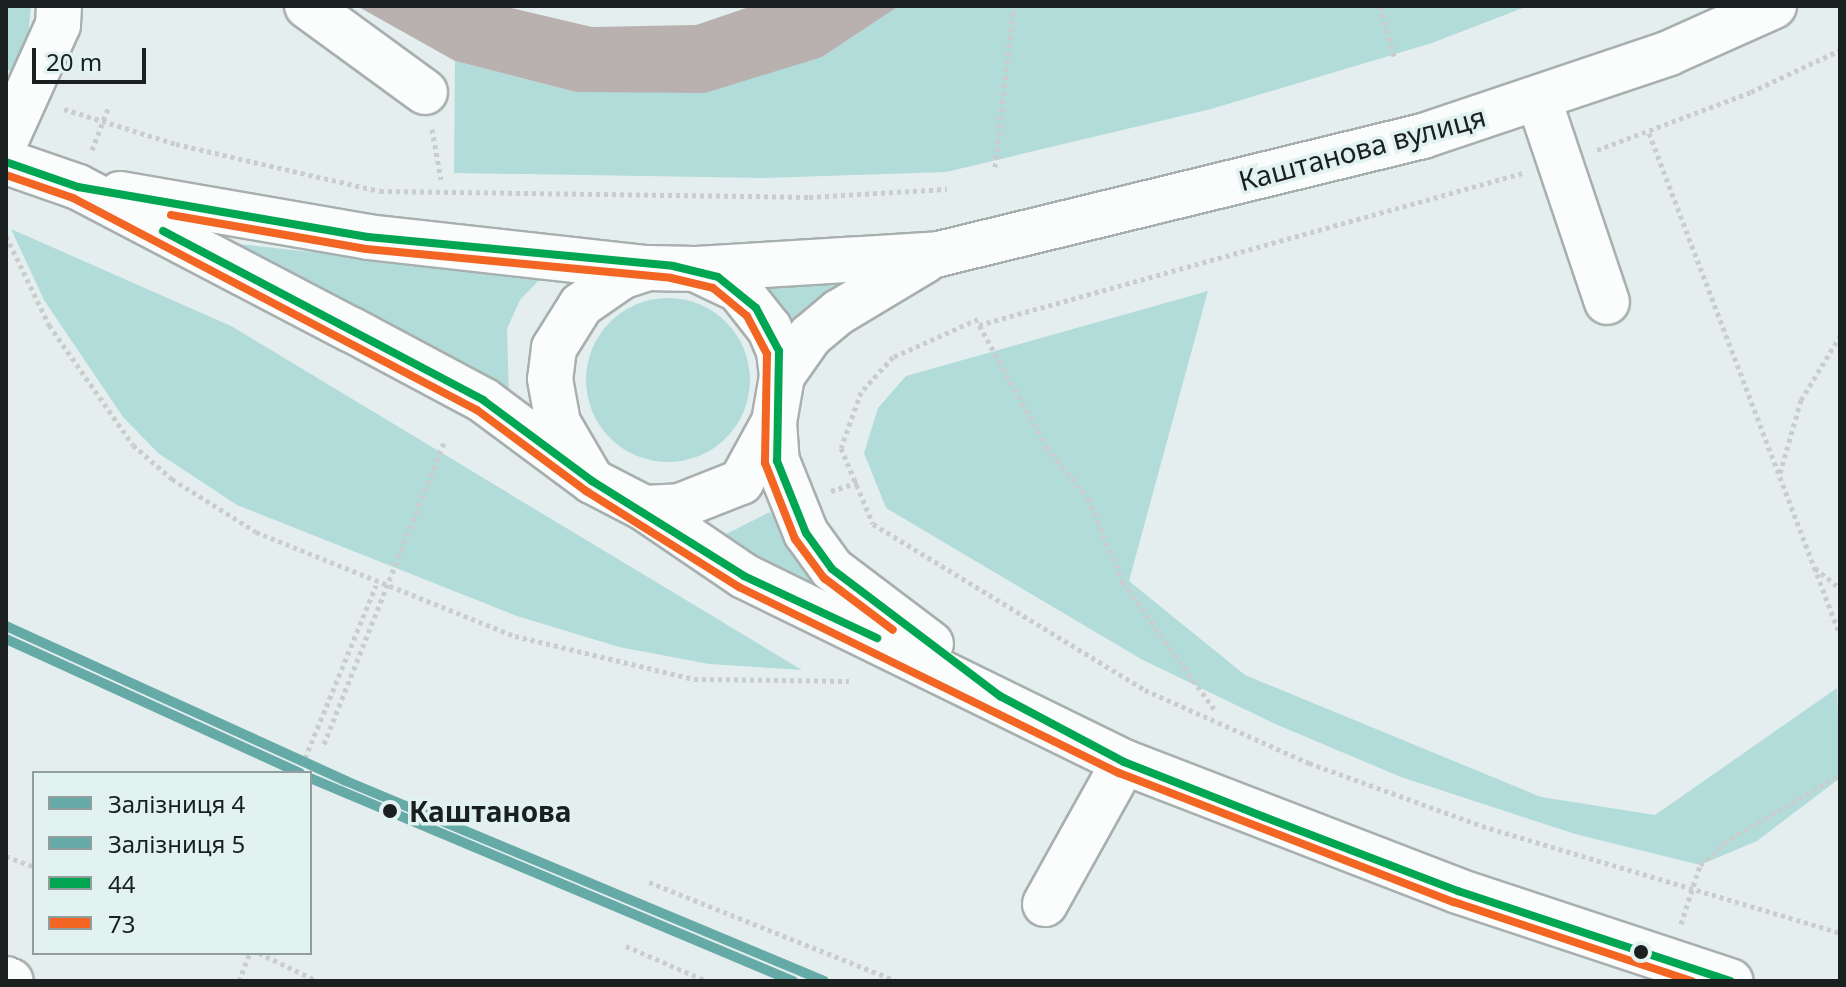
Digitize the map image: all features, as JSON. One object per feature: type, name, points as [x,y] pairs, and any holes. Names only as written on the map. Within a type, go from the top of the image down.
[{"type":"street","points":[[6,140],[58,25],[59,6]]},
{"type":"street","points":[[307,6],[425,92]]},
{"type":"street","name":"Каштанова вулиця","points":[[695,269],[939,254],[1423,136],[1539,100],[1669,53],[1774,6]]},
{"type":"street","points":[[1539,100],[1607,302]]},
{"type":"street","points":[[6,162],[85,169],[368,237],[648,268],[695,269],[739,290],[756,308],[779,351],[782,376],[774,422],[777,461],[794,508],[832,569],[1000,696]]},
{"type":"street","points":[[85,169],[483,400],[592,481],[644,508],[744,576],[1000,696],[1124,762],[1458,891],[1730,981]]},
{"type":"street","name":"Каштанова вулиця","points":[[782,376],[810,336],[839,312],[939,254]]},
{"type":"street","points":[[592,481],[558,423],[550,379],[554,348],[581,305],[623,276],[648,268]]},
{"type":"street","points":[[644,508],[680,506],[741,482],[774,422]]},
{"type":"street","points":[[1045,904],[1124,762]]},
{"type":"path","points":[[995,167],[1014,6]]},
{"type":"path","points":[[1380,6],[1395,60]]},
{"type":"path","points":[[1214,709],[1123,583],[1089,500],[1047,448],[979,325],[1558,163],[1649,133],[1840,50]]},
{"type":"path","points":[[425,92],[441,179]]},
{"type":"path","points":[[26,97],[103,121],[380,191],[809,197],[947,189]]},
{"type":"path","points":[[85,169],[109,106]]},
{"type":"path","points":[[1649,133],[1840,635]]},
{"type":"path","points":[[6,236],[49,325],[133,445],[172,479],[256,532],[376,585],[515,636],[694,679],[849,681]]},
{"type":"path","points":[[978,319],[893,357],[861,392],[841,448],[851,484],[873,524],[1145,690],[1309,763],[1439,810],[1840,933]]},
{"type":"path","points":[[1780,475],[1801,400],[1840,336]]},
{"type":"path","points":[[324,744],[444,442]]},
{"type":"path","points":[[822,494],[859,482]]},
{"type":"path","points":[[1814,567],[1840,588]]},
{"type":"path","points":[[300,771],[376,585]]},
{"type":"path","points":[[1679,929],[1700,865],[1730,839],[1840,775]]},
{"type":"path","points":[[6,856],[32,866]]},
{"type":"path","points":[[649,882],[897,981]]},
{"type":"path","points":[[626,946],[707,981]]},
{"type":"path","points":[[239,981],[249,955]]},
{"type":"path","points":[[263,955],[317,981]]},
{"type":"shaded area","points":[[6,6],[31,6],[24,76],[6,69]]},
{"type":"shaded area","points":[[899,6],[1528,6],[1432,43],[1211,109],[946,172],[764,178],[454,173],[455,61],[576,92],[822,57]]},
{"type":"shaded area","points":[[11,229],[231,326],[802,670],[709,664],[619,647],[517,616],[237,505],[158,453],[123,417],[44,300]]},
{"type":"shaded area","points":[[239,244],[542,277],[520,300],[507,329],[509,395]]},
{"type":"shaded area","points":[[861,275],[792,327],[758,283]]},
{"type":"shaded area","points":[[1208,291],[1129,581],[1245,675],[1541,797],[1655,815],[1837,688],[1840,778],[1757,841],[1700,865],[1575,834],[1401,777],[1273,723],[1141,659],[886,508],[864,453],[878,408],[906,376]]},
{"type":"shaded area","points":[[668,298],[699,304],[726,322],[744,349],[750,380],[744,411],[726,438],[699,456],[668,462],[637,456],[610,438],[592,411],[586,380],[592,349],[610,322],[637,304]]},
{"type":"shaded area","points":[[770,512],[816,581],[866,619],[710,542]]},
{"type":"building","points":[[357,6],[503,6],[592,27],[696,25],[752,6],[899,6],[822,57],[705,93],[576,92],[455,61]]},
{"type":"rail line","name":"4","points":[[6,626],[346,781],[824,981]]},
{"type":"rail line","name":"5","points":[[6,639],[296,771]]},
{"type":"rail line","name":"5","points":[[312,779],[793,981]]},
{"type":"transit line","name":"44","points":[[6,162],[78,187],[368,237],[673,266],[718,277],[756,308],[779,351],[777,461],[806,533],[832,569],[1000,696],[1124,762],[1264,817],[1458,891],[1730,981]]},
{"type":"transit line","name":"73","points":[[6,175],[73,198],[477,410],[586,491],[739,587],[1119,773],[1454,902],[1692,981]]},
{"type":"transit line","name":"73","points":[[171,215],[366,249],[671,278],[713,288],[747,316],[767,354],[765,463],[795,539],[824,578],[893,630]]},
{"type":"transit line","name":"44","points":[[163,231],[483,400],[592,481],[744,576],[877,638]]},
{"type":"place","name":"Каштанова","points":[[390,811]]}]
